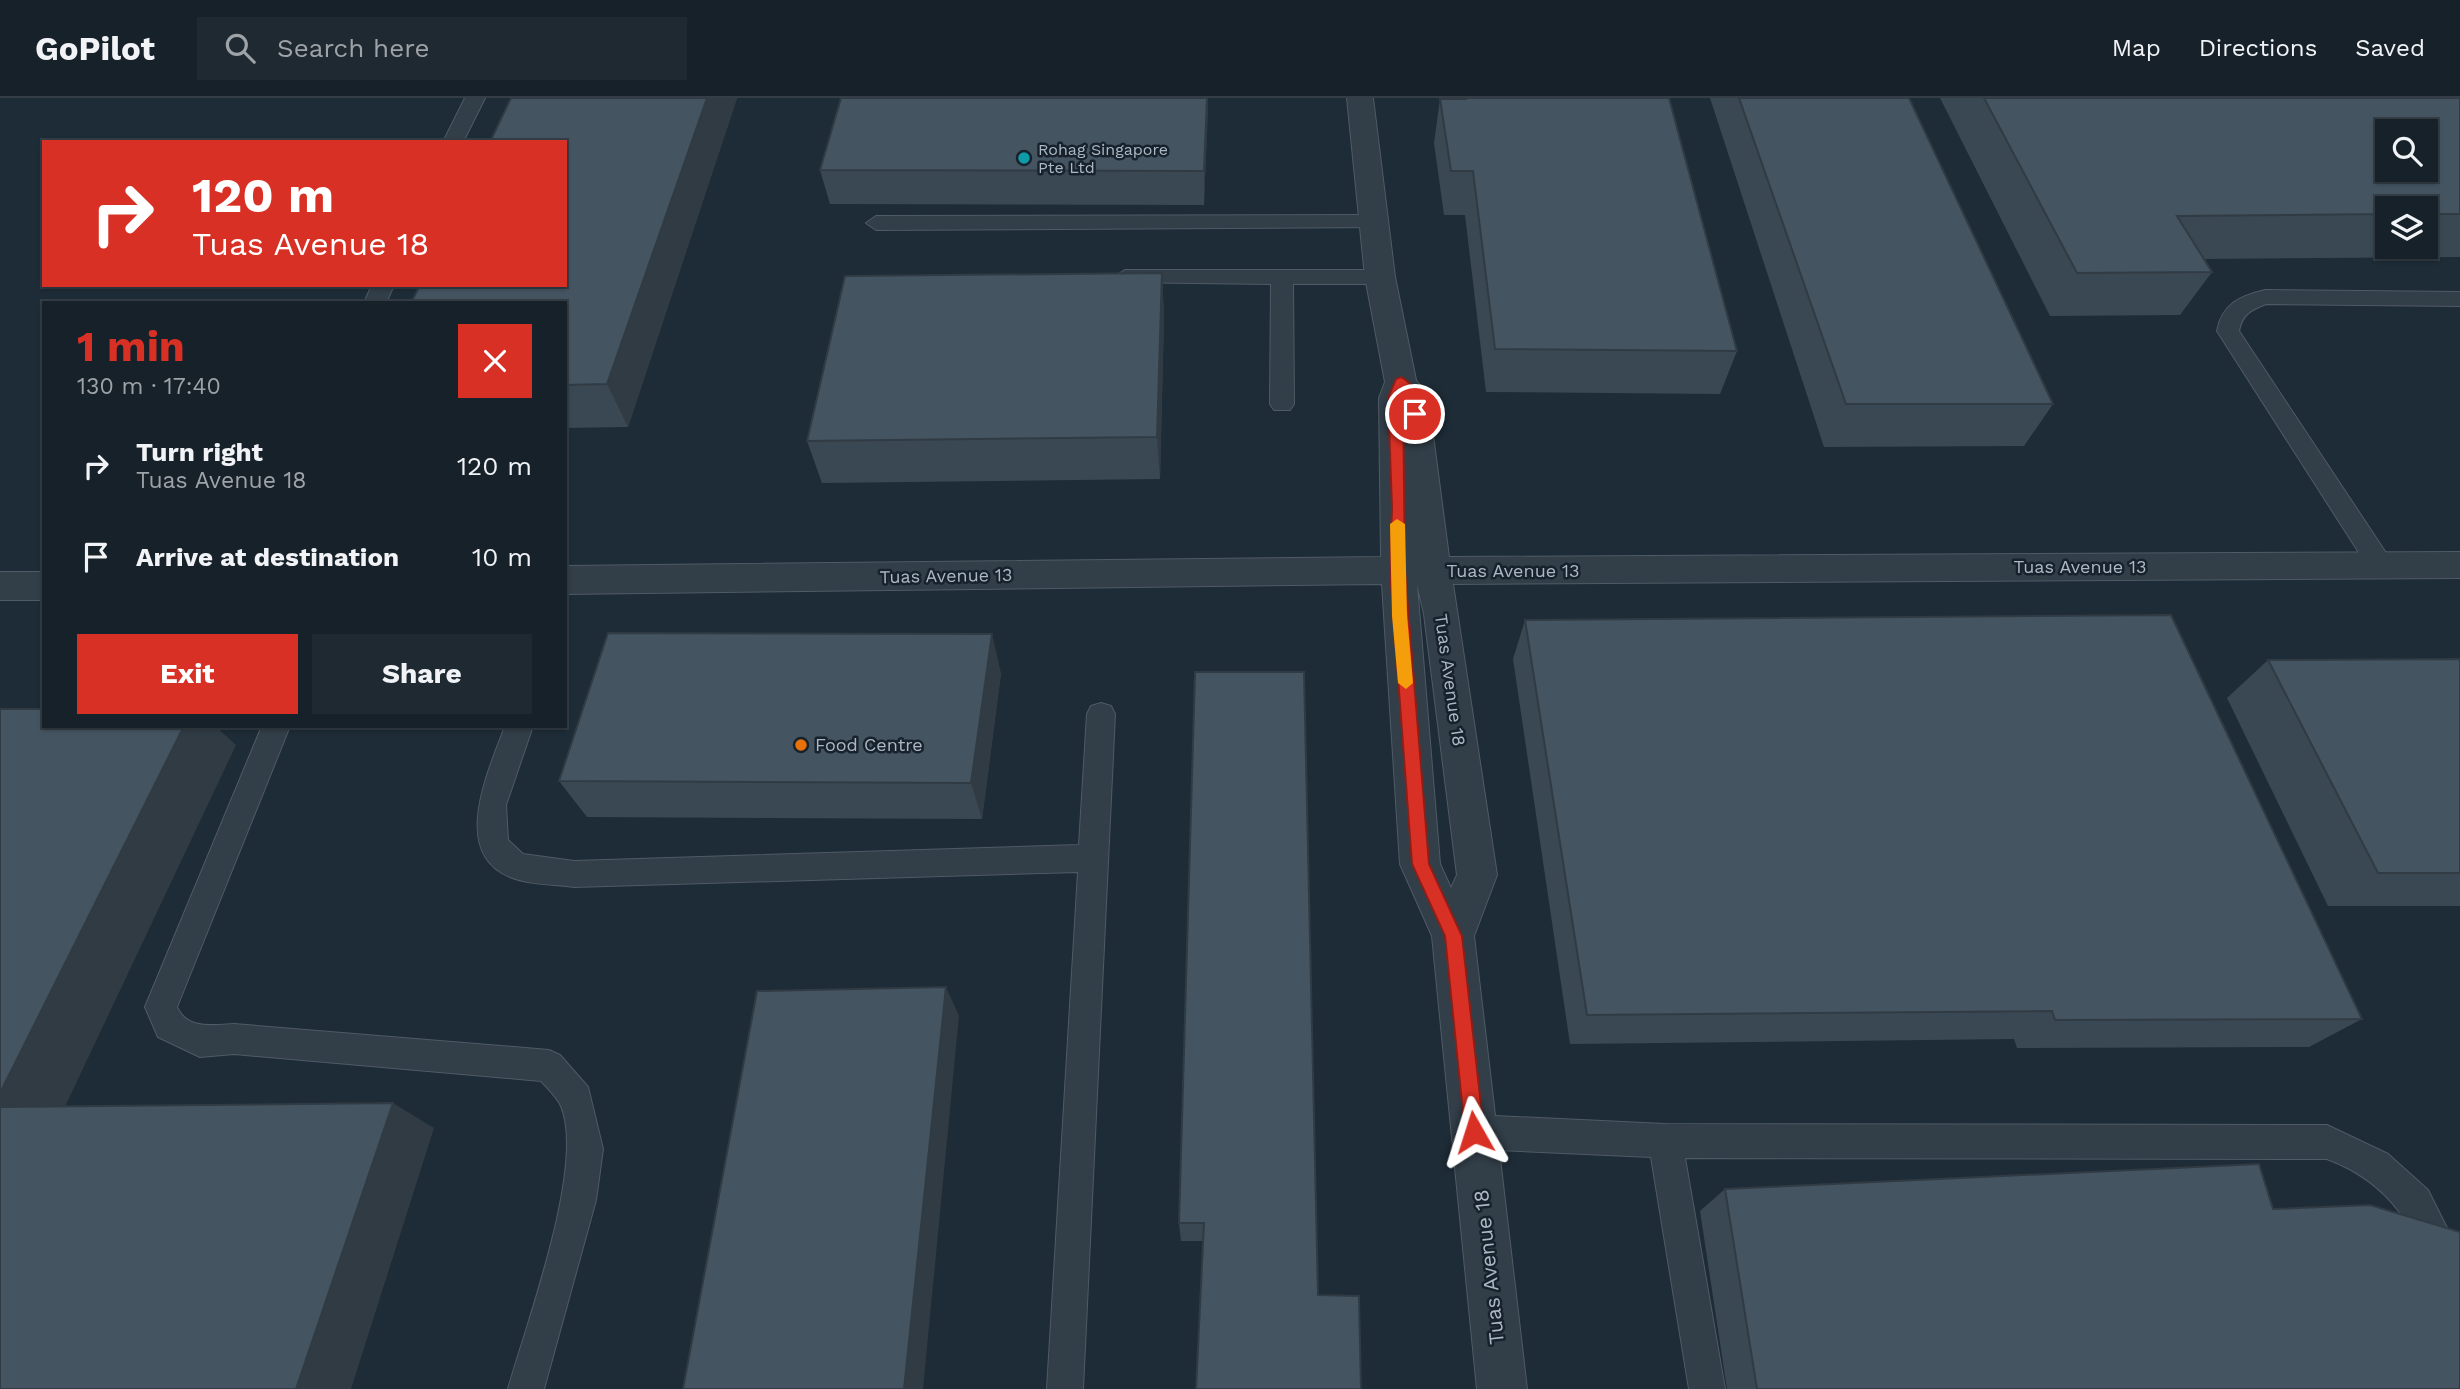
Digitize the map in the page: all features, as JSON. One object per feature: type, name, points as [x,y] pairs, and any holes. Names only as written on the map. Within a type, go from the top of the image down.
[{"type":"street","name":"Tuas Avenue 18","points":[[1360,98],[1380,277],[1401,382],[1395,398],[1399,507],[1415,571],[1420,864],[1453,936],[1502,1389]]},
{"type":"street","name":"Tuas Avenue 13","points":[[567,583],[1415,571],[2460,565]]},
{"type":"street","name":"Tuas Avenue 18","points":[[1415,571],[1442,614],[1476,875],[1453,936]]},
{"type":"street","points":[[0,586],[42,586]]},
{"type":"lane","points":[[454,140],[475,98]]},
{"type":"lane","points":[[876,223],[1374,222]]},
{"type":"lane","points":[[1282,277],[1282,404]]},
{"type":"lane","points":[[1100,278],[1380,277]]},
{"type":"lane","points":[[2381,566],[2228,331],[2230,316],[2241,305],[2265,297],[2460,299]]},
{"type":"lane","points":[[1065,1389],[1101,714]]},
{"type":"lane","points":[[275,728],[161,1007],[169,1026],[200,1042],[234,1040],[549,1066],[576,1098],[586,1149],[579,1200],[526,1389]]},
{"type":"lane","points":[[518,728],[492,805],[494,845],[516,866],[574,874],[1093,858]]},
{"type":"lane","points":[[1474,1132],[1665,1140],[2327,1142],[2351,1150],[2375,1165],[2416,1202],[2460,1294]]},
{"type":"lane","points":[[1665,1140],[1707,1389]]},
{"type":"building","points":[[511,98],[707,98],[607,384],[567,385],[567,301],[412,301],[419,287],[567,287],[567,140],[491,140]]},
{"type":"building","name":"Rohag Singapore Pte Ltd","points":[[841,98],[1207,98],[1204,171],[820,170]]},
{"type":"building","points":[[1669,98],[1737,351],[1495,349],[1473,171],[1451,171],[1440,99]]},
{"type":"building","points":[[1739,98],[1909,98],[2053,404],[1846,404]]},
{"type":"building","points":[[1984,98],[2460,98],[2460,214],[2438,214],[2438,196],[2375,196],[2375,214],[2177,216],[2212,272],[2077,273]]},
{"type":"building","points":[[1162,273],[1157,437],[807,441],[845,276]]},
{"type":"building","points":[[2171,615],[2362,1019],[2055,1020],[2052,1011],[1587,1015],[1525,620]]},
{"type":"building","name":"Food Centre","points":[[608,633],[992,634],[971,783],[559,781]]},
{"type":"building","points":[[2460,659],[2460,873],[2378,873],[2268,660]]},
{"type":"building","points":[[1195,672],[1304,672],[1318,1295],[1359,1296],[1361,1389],[1196,1389],[1204,1223],[1179,1223]]},
{"type":"building","points":[[0,709],[42,709],[42,728],[183,728],[0,1093]]},
{"type":"building","points":[[946,987],[904,1389],[683,1389],[757,991]]},
{"type":"building","points":[[393,1103],[296,1389],[0,1389],[0,1107]]},
{"type":"building","points":[[2259,1164],[2273,1209],[2370,1205],[2460,1232],[2460,1389],[1757,1389],[1725,1189]]},
{"type":"slow traffic","points":[[1397,524],[1399,616],[1406,683]]},
{"type":"place","name":"Rohag Singapore Pte Ltd","points":[[1024,158]]},
{"type":"place","name":"Food Centre","points":[[801,745]]},
{"type":"route","points":[[1415,414],[1412,397],[1401,382],[1395,398],[1399,507],[1397,571],[1420,864],[1453,936],[1474,1132]]}]
